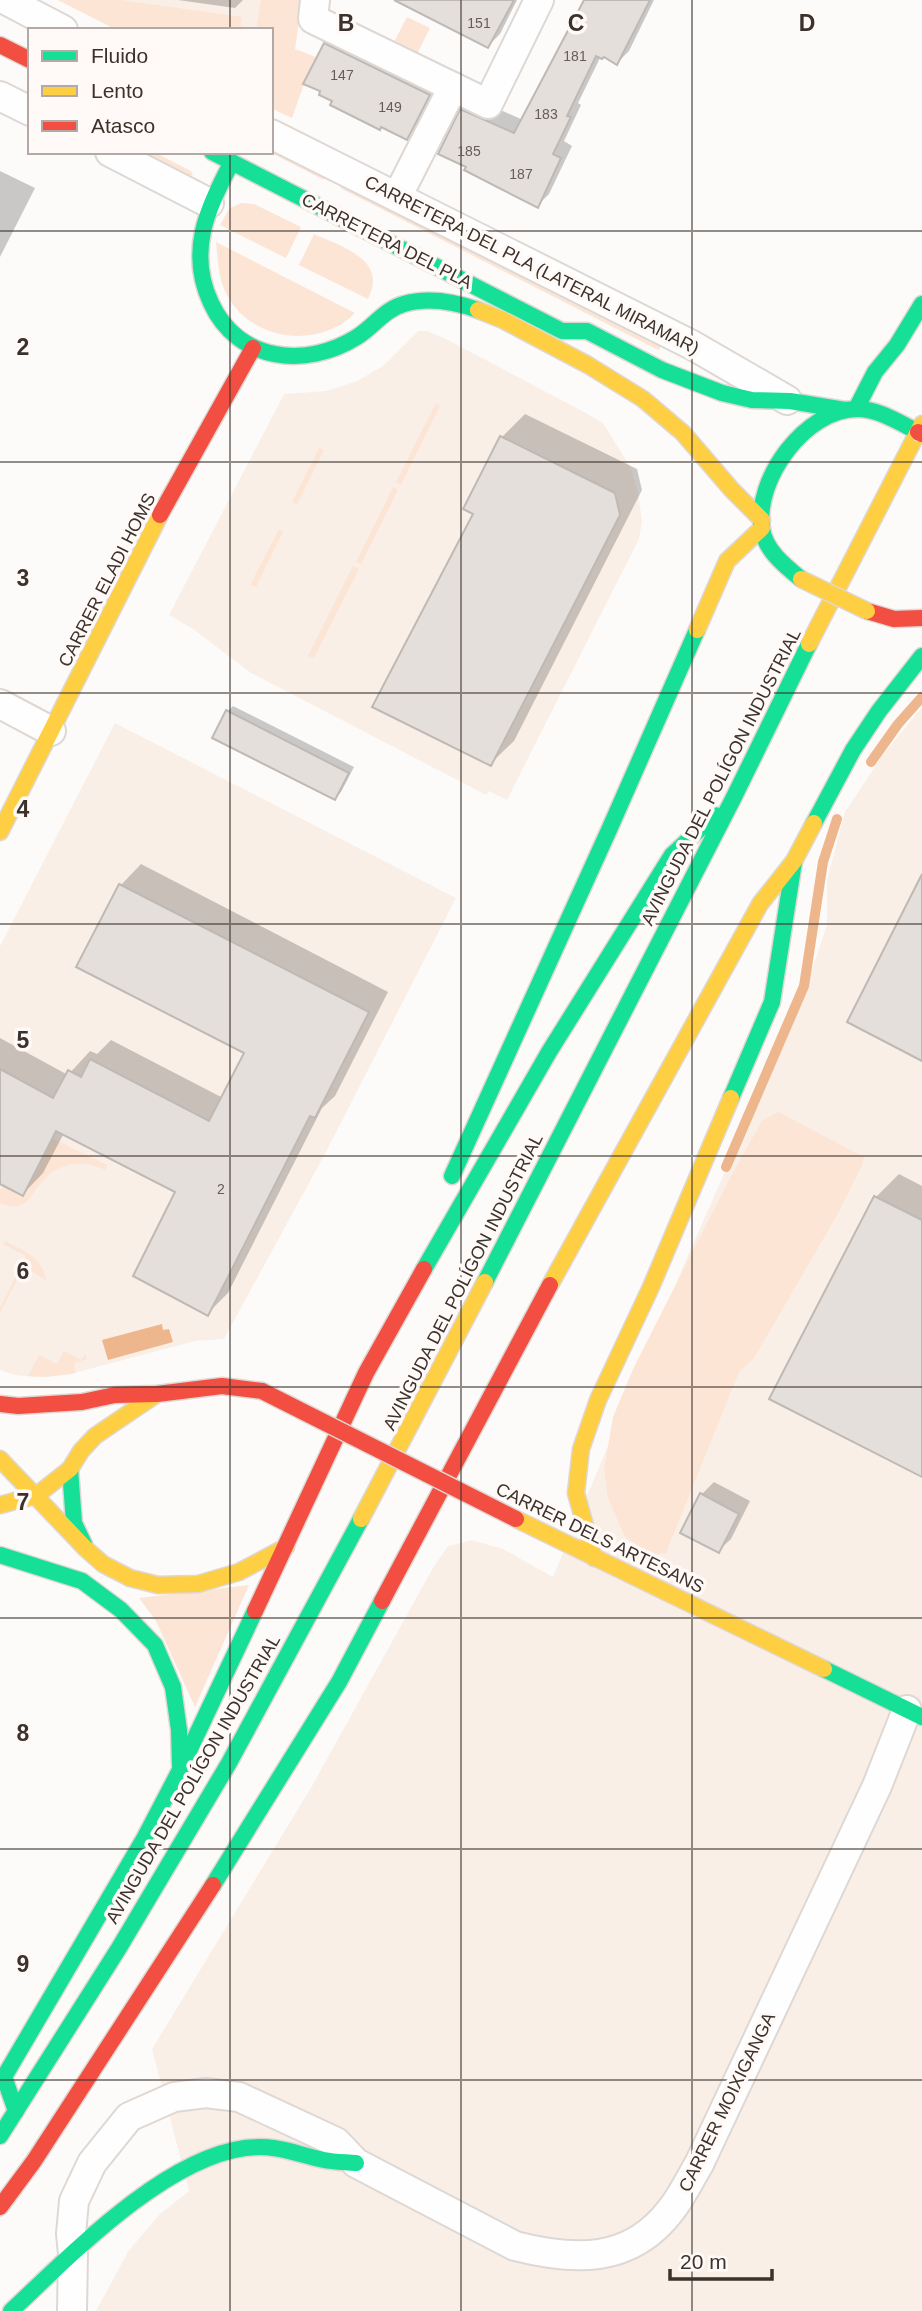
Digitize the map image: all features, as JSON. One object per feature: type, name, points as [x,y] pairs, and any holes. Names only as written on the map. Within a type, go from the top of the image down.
[{"type":"main road","points":[[0,45],[28,59]]},
{"type":"main road","name":"CARRETERA DEL PLA","points":[[216,154],[562,331],[587,331],[662,370],[722,393],[752,400],[790,401],[850,409]]},
{"type":"main road","points":[[232,162],[209,203],[201,229],[198,256],[201,281],[210,303],[234,336],[253,348],[271,353],[320,353],[340,347],[360,335],[393,308],[407,303],[450,303],[485,312],[571,356],[626,389],[673,423],[694,443],[729,488],[762,524]]},
{"type":"main road","points":[[850,409],[897,345],[922,304]]},
{"type":"main road","points":[[562,331],[571,356]]},
{"type":"main road","name":"CARRER ELADI HOMS","points":[[0,832],[160,515],[253,348]]},
{"type":"main road","points":[[922,434],[871,411],[850,409],[825,417],[793,443],[780,459],[764,496],[762,524],[768,544],[783,565],[801,579],[888,619],[922,618]]},
{"type":"main road","name":"AVINGUDA DEL POLÍGON INDUSTRIAL","points":[[0,2136],[119,1948],[235,1751],[444,1363],[922,424]]},
{"type":"main road","points":[[446,1231],[442,1198],[609,830],[727,561],[762,524]]},
{"type":"main road","points":[[0,2207],[34,2161],[232,1856],[339,1682],[509,1360],[760,904],[794,861],[853,750],[879,711],[922,656]]},
{"type":"main road","points":[[16,2111],[4,2077],[145,1837],[180,1770],[366,1373],[549,1052],[672,855],[734,797]]},
{"type":"main road","points":[[594,1558],[576,1493],[581,1449],[598,1400],[651,1287],[772,1002],[794,861]]},
{"type":"main road","name":"CARRER DELS ARTESANS","points":[[0,1404],[18,1406],[82,1402],[115,1395],[158,1394],[222,1385],[262,1391],[594,1558],[915,1714]]},
{"type":"main road","points":[[0,1505],[37,1495],[70,1469],[81,1451],[95,1436],[158,1394]]},
{"type":"main road","points":[[0,1460],[37,1495],[86,1549],[103,1564],[130,1578],[158,1585],[198,1584],[239,1572],[286,1547]]},
{"type":"main road","points":[[70,1469],[74,1523],[86,1549]]},
{"type":"main road","points":[[0,1555],[82,1581],[121,1610],[155,1645],[173,1687],[179,1731],[180,1770]]},
{"type":"main road","points":[[11,2311],[73,2254],[153,2189],[174,2174],[213,2155],[242,2148],[285,2149],[326,2160],[356,2163]]},
{"type":"street","points":[[6,0],[59,28]]},
{"type":"street","points":[[315,0],[313,19],[488,104],[539,0]]},
{"type":"street","points":[[397,197],[453,87]]},
{"type":"street","points":[[0,96],[28,110]]},
{"type":"street","name":"CARRETERA DEL PLA (LATERAL MIRAMAR)","points":[[273,135],[692,345],[790,401]]},
{"type":"street","points":[[114,154],[209,203]]},
{"type":"street","points":[[0,704],[51,731]]},
{"type":"street","name":"CARRER MOIXIGANGA","points":[[72,2311],[71,2234],[74,2202],[92,2163],[129,2117],[174,2097],[206,2093],[239,2097],[336,2142],[356,2163],[515,2246],[541,2252],[596,2256],[632,2244],[648,2235],[671,2211],[699,2164],[877,1786],[915,1714]]},
{"type":"shaded area","points":[[58,0],[302,0],[285,115],[273,109],[273,28],[113,28]]},
{"type":"shaded area","points":[[58,0],[121,0],[242,17],[240,28],[113,28]]},
{"type":"shaded area","points":[[261,0],[302,0],[295,49],[316,57],[292,118],[273,109],[273,28],[256,28]]},
{"type":"shaded area","points":[[407,17],[430,28],[417,54],[394,42]]},
{"type":"shaded area","points":[[273,149],[326,176],[326,179],[273,154]]},
{"type":"shaded area","points":[[148,154],[158,154],[191,171],[193,175],[190,176]]},
{"type":"shaded area","points":[[342,184],[660,346],[660,349],[342,189]]},
{"type":"shaded area","points":[[241,203],[254,204],[301,227],[286,258],[220,225],[229,209]]},
{"type":"shaded area","points":[[314,234],[349,250],[367,265],[372,274],[373,286],[368,299],[299,265]]},
{"type":"shaded area","points":[[216,242],[355,313],[340,325],[305,336],[269,331],[238,310],[227,295],[219,269]]},
{"type":"shaded area","points":[[418,331],[427,331],[448,340],[603,423],[631,468],[638,493],[642,521],[639,539],[507,800],[489,791],[486,795],[251,673],[193,629],[169,615],[284,394],[326,391],[357,381],[383,366]]},
{"type":"shaded area","points":[[436,403],[440,406],[401,485],[396,482]]},
{"type":"shaded area","points":[[319,448],[324,450],[297,505],[292,502]]},
{"type":"shaded area","points":[[393,487],[398,490],[361,564],[356,562]]},
{"type":"shaded area","points":[[279,529],[283,532],[256,587],[250,585]]},
{"type":"shaded area","points":[[353,566],[359,569],[314,658],[308,656]]},
{"type":"shaded area","points":[[922,707],[922,2311],[96,2311],[129,2250],[160,2214],[189,2191],[152,2049],[312,1786],[434,1566],[448,1546],[472,1540],[503,1549],[553,1577],[686,1260],[803,995],[827,925],[827,880],[845,812],[882,756]]},
{"type":"shaded area","points":[[115,723],[456,898],[326,1152],[224,1339],[195,1341],[67,1375],[14,1375],[0,1370],[0,946]]},
{"type":"shaded area","points":[[778,1112],[864,1157],[862,1165],[836,1217],[754,1358],[739,1372],[666,1553],[651,1554],[625,1537],[608,1498],[604,1469],[613,1417],[634,1367],[732,1174],[762,1121]]},
{"type":"shaded area","points":[[52,1138],[107,1165],[105,1170],[87,1164],[61,1167],[47,1177],[23,1204],[13,1206],[0,1203],[3,1186],[23,1196]]},
{"type":"shaded area","points":[[5,1241],[36,1260],[46,1280],[24,1267],[0,1313],[0,1307],[26,1256],[3,1244]]},
{"type":"shaded area","points":[[162,1324],[163,1330],[169,1329],[173,1342],[108,1360],[102,1340]]},
{"type":"shaded area","points":[[64,1351],[81,1360],[85,1354],[87,1359],[74,1363],[76,1373],[47,1377],[28,1376],[39,1355],[57,1364]]},
{"type":"shaded area","points":[[249,1585],[195,1707],[156,1621],[139,1598]]},
{"type":"building","points":[[394,0],[514,0],[488,48]]},
{"type":"building","points":[[584,0],[650,0],[617,65],[604,57],[602,59],[596,56],[567,116],[571,117],[553,154],[561,158],[538,208],[438,154],[460,109],[514,133]]},
{"type":"building","points":[[324,43],[430,95],[407,140],[330,105],[332,101],[319,95],[320,91],[303,84]]},
{"type":"building","points":[[500,436],[615,493],[620,515],[491,766],[372,707],[473,514],[463,509]]},
{"type":"building","points":[[226,710],[349,773],[335,800],[212,738]]},
{"type":"building","points":[[922,874],[922,1061],[847,1022]]},
{"type":"building","points":[[119,884],[369,1012],[315,1118],[310,1116],[208,1316],[133,1276],[175,1192],[56,1131],[23,1196],[0,1184],[0,1069],[53,1098],[68,1070],[81,1077],[90,1059],[209,1121],[244,1053],[76,967]]},
{"type":"building","points":[[874,1196],[922,1220],[922,1477],[769,1399]]},
{"type":"building","points":[[700,1493],[739,1514],[719,1553],[680,1533]]},
{"type":"waterway","points":[[871,762],[898,724],[922,697]]},
{"type":"waterway","points":[[726,1167],[804,986],[823,862],[837,819]]},
{"type":"traffic: fast","points":[[216,154],[562,331],[587,331],[662,370],[722,393],[752,400],[790,401],[845,410]]},
{"type":"traffic: fast","points":[[232,162],[208,213],[203,231],[201,266],[211,303],[223,323],[238,338],[275,354],[296,356],[337,347],[357,337],[391,310],[404,304],[441,301],[478,310]]},
{"type":"traffic: fast","points":[[856,409],[875,372],[897,345],[922,304]]},
{"type":"traffic: fast","points":[[801,579],[771,551],[762,529],[766,489],[787,450],[802,434],[820,421],[838,412],[857,409],[881,414],[918,432]]},
{"type":"traffic: fast","points":[[452,1176],[697,630]]},
{"type":"traffic: fast","points":[[485,1282],[734,797],[809,644]]},
{"type":"traffic: fast","points":[[814,823],[853,750],[879,711],[922,656]]},
{"type":"traffic: fast","points":[[424,1269],[549,1052],[672,855],[715,815]]},
{"type":"traffic: fast","points":[[731,1098],[772,1002],[794,862]]},
{"type":"traffic: fast","points":[[70,1469],[74,1523],[84,1544]]},
{"type":"traffic: fast","points":[[0,2136],[119,1948],[229,1763],[361,1519]]},
{"type":"traffic: fast","points":[[0,1555],[82,1581],[121,1610],[155,1645],[173,1687],[179,1730],[180,1765]]},
{"type":"traffic: fast","points":[[213,1885],[339,1682],[382,1601]]},
{"type":"traffic: fast","points":[[16,2111],[4,2077],[145,1837],[180,1770],[255,1611]]},
{"type":"traffic: fast","points":[[824,1669],[922,1717]]},
{"type":"traffic: fast","points":[[11,2311],[119,2213],[182,2170],[214,2156],[245,2148],[267,2147],[324,2160],[356,2163]]},
{"type":"traffic: slow","points":[[478,310],[503,320],[588,365],[643,399],[683,433],[762,520]]},
{"type":"traffic: slow","points":[[809,644],[922,424]]},
{"type":"traffic: slow","points":[[0,832],[160,515]]},
{"type":"traffic: slow","points":[[697,630],[727,561],[762,528]]},
{"type":"traffic: slow","points":[[801,579],[867,611]]},
{"type":"traffic: slow","points":[[550,1285],[760,904],[794,861],[814,823]]},
{"type":"traffic: slow","points":[[594,1558],[576,1493],[581,1449],[598,1400],[651,1287],[731,1098]]},
{"type":"traffic: slow","points":[[361,1519],[485,1282]]},
{"type":"traffic: slow","points":[[0,1505],[37,1495],[70,1469],[81,1451],[95,1436],[157,1394]]},
{"type":"traffic: slow","points":[[0,1459],[86,1549],[103,1564],[130,1578],[158,1585],[198,1584],[239,1572],[286,1547]]},
{"type":"traffic: slow","points":[[516,1519],[824,1669]]},
{"type":"traffic: jam","points":[[0,45],[28,59]]},
{"type":"traffic: jam","points":[[160,515],[253,348]]},
{"type":"traffic: jam","points":[[918,432],[922,434]]},
{"type":"traffic: jam","points":[[867,611],[894,619],[922,618]]},
{"type":"traffic: jam","points":[[255,1611],[366,1373],[424,1269]]},
{"type":"traffic: jam","points":[[382,1601],[550,1285]]},
{"type":"traffic: jam","points":[[0,1404],[18,1406],[82,1402],[115,1395],[157,1394],[222,1386],[262,1391]]},
{"type":"traffic: jam","points":[[262,1391],[516,1519]]},
{"type":"traffic: jam","points":[[0,2207],[34,2161],[213,1885]]}]
